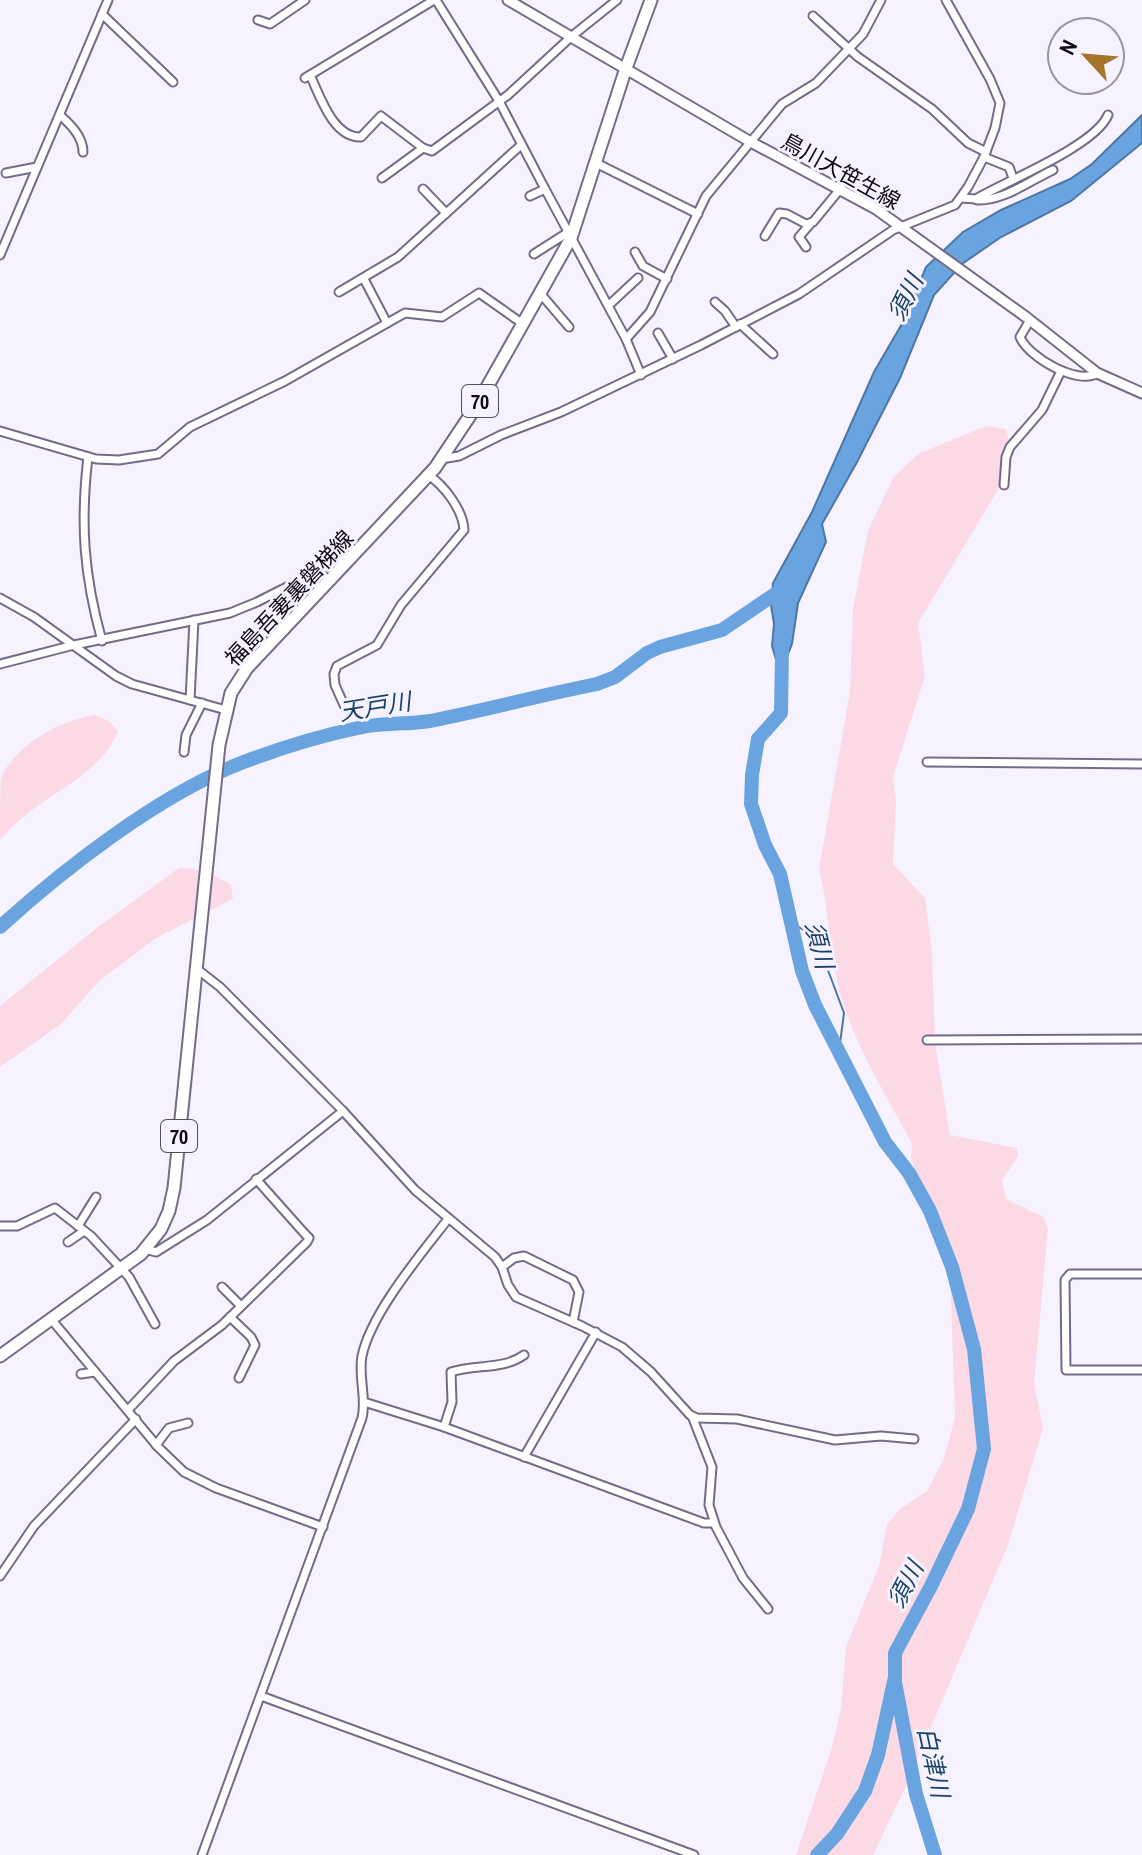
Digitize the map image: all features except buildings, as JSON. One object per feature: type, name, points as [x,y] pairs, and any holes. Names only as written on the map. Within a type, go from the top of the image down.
[{"type":"main road","name":"福島吾妻裏磐梯線","points":[[0,1356],[122,1269],[145,1249],[161,1229],[174,1188],[219,745],[234,687],[247,668],[428,475],[477,405],[569,235],[651,0]]},
{"type":"street","points":[[0,255],[108,0]]},
{"type":"street","points":[[258,20],[270,24],[305,0]]},
{"type":"street","points":[[617,0],[499,101],[435,150],[423,148],[381,116],[361,137],[352,136],[335,124],[307,77],[435,0],[499,101],[609,305],[641,375]]},
{"type":"street","name":"鳥川大笹生線","points":[[508,0],[749,141],[841,188],[902,226],[1098,373],[1142,393]]},
{"type":"street","points":[[626,339],[650,312],[706,196],[782,104],[816,83],[849,50],[863,34],[881,0]]},
{"type":"street","points":[[441,459],[459,456],[673,359],[799,294],[876,241],[902,226],[949,208],[961,198],[995,128],[999,99],[946,0]]},
{"type":"street","points":[[102,14],[173,82]]},
{"type":"street","points":[[813,16],[849,50],[932,109],[968,143],[1009,167],[1013,178]]},
{"type":"street","points":[[971,200],[1075,147],[1104,124],[1108,115]]},
{"type":"street","points":[[61,116],[76,132],[83,152]]},
{"type":"street","points":[[339,292],[398,257],[521,145]]},
{"type":"street","points":[[382,178],[423,148]]},
{"type":"street","points":[[596,163],[698,214]]},
{"type":"street","points":[[6,173],[37,167]]},
{"type":"street","points":[[961,198],[987,200],[1053,170]]},
{"type":"street","points":[[806,247],[799,237],[841,188]]},
{"type":"street","points":[[423,189],[446,213]]},
{"type":"street","points":[[530,196],[545,189]]},
{"type":"street","points":[[765,236],[779,213],[806,224],[813,222]]},
{"type":"street","points":[[0,236],[9,233]]},
{"type":"street","points":[[534,254],[569,235]]},
{"type":"street","points":[[635,252],[643,266],[667,279]]},
{"type":"street","points":[[609,305],[638,278]]},
{"type":"street","points":[[364,279],[387,323]]},
{"type":"street","points":[[0,431],[109,461],[155,456],[190,427],[285,381],[405,313],[442,317],[479,293],[523,324]]},
{"type":"street","points":[[540,293],[569,327]]},
{"type":"street","points":[[715,302],[738,326],[773,354]]},
{"type":"street","points":[[1028,318],[1021,341],[1061,371],[1088,378],[1098,373]]},
{"type":"street","points":[[658,333],[673,359]]},
{"type":"street","points":[[1004,485],[1010,447],[1042,410],[1061,371]]},
{"type":"street","points":[[88,457],[84,561],[102,641]]},
{"type":"street","points":[[344,705],[335,685],[337,666],[377,645],[401,605],[464,530],[463,521],[449,495],[428,475]]},
{"type":"street","points":[[0,664],[246,608],[345,557],[354,556]]},
{"type":"street","points":[[0,598],[74,645],[95,663],[132,684],[226,710]]},
{"type":"street","points":[[190,700],[194,620]]},
{"type":"street","points":[[184,752],[186,735],[202,703]]},
{"type":"street","points":[[927,762],[1142,764]]},
{"type":"street","points":[[197,969],[220,987],[343,1111],[415,1190],[495,1257],[519,1300],[596,1332],[630,1353],[692,1416],[712,1467],[709,1505],[714,1523],[743,1578],[768,1609]]},
{"type":"street","points":[[927,1040],[1142,1039]]},
{"type":"street","points":[[145,1249],[156,1252],[207,1220],[343,1111]]},
{"type":"street","points":[[128,1410],[174,1361],[208,1338],[309,1238],[256,1179]]},
{"type":"street","points":[[68,1242],[81,1228],[96,1197]]},
{"type":"street","points":[[0,1226],[17,1226],[55,1208],[81,1228],[129,1277],[155,1324]]},
{"type":"street","points":[[202,1855],[362,1418],[362,1362],[368,1339],[392,1296],[448,1219]]},
{"type":"street","points":[[502,1267],[514,1258],[524,1256],[573,1280],[579,1292],[573,1322]]},
{"type":"street","points":[[1142,1274],[1070,1274],[1065,1280],[1065,1295],[1066,1370],[1142,1370]]},
{"type":"street","points":[[222,1287],[241,1306]]},
{"type":"street","points":[[230,1317],[255,1345],[239,1378]]},
{"type":"street","points":[[51,1319],[156,1445],[184,1472],[202,1483],[323,1527]]},
{"type":"street","points":[[524,1457],[596,1332]]},
{"type":"street","points":[[444,1427],[452,1402],[451,1372],[517,1360],[524,1355]]},
{"type":"street","points":[[81,1374],[95,1372]]},
{"type":"street","points":[[364,1402],[444,1427],[704,1523],[714,1523]]},
{"type":"street","points":[[692,1416],[737,1419],[835,1440],[891,1436],[914,1439]]},
{"type":"street","points":[[0,1576],[34,1526],[136,1419]]},
{"type":"street","points":[[156,1445],[169,1428],[188,1423]]},
{"type":"street","points":[[261,1696],[694,1855]]},
{"type":"shaded area","points":[[986,426],[1006,429],[1010,444],[1002,483],[918,623],[925,676],[893,777],[896,802],[893,864],[925,898],[932,952],[935,1042],[950,1135],[1017,1148],[1018,1156],[1002,1180],[1006,1199],[1043,1217],[1048,1228],[1034,1384],[1043,1428],[1008,1545],[906,1786],[873,1855],[796,1855],[833,1744],[841,1708],[846,1647],[879,1566],[887,1524],[901,1508],[927,1491],[944,1459],[955,1417],[950,1269],[911,1158],[912,1144],[869,1064],[843,1002],[834,966],[819,869],[850,692],[853,609],[868,531],[893,478],[918,454]]},
{"type":"shaded area","points":[[95,715],[109,721],[118,731],[111,745],[89,769],[34,808],[0,840],[1,778],[8,766],[40,736],[68,722]]},
{"type":"shaded area","points":[[179,868],[199,870],[225,881],[231,885],[233,899],[156,938],[99,981],[61,1024],[0,1067],[0,1006],[98,927]]},
{"type":"water","points":[[1142,115],[1142,143],[1071,201],[1001,237],[962,264],[934,295],[900,378],[822,524],[826,542],[798,603],[792,644],[780,673],[772,646],[773,583],[812,512],[874,372],[903,322],[926,267],[963,232],[1001,210],[1070,179],[1092,164]]},
{"type":"waterway","name":"天戸川","points":[[0,927],[83,858],[146,813],[241,763],[343,731],[430,721],[597,684],[615,677],[660,647],[722,630],[784,588]]},
{"type":"waterway","name":"須川","points":[[782,650],[781,713],[758,739],[751,804],[765,845],[780,874],[802,971],[815,1005],[885,1142],[909,1173],[930,1211],[952,1267],[974,1349],[984,1449],[968,1509],[895,1653],[895,1677],[878,1755],[865,1791],[837,1834],[817,1855]]},
{"type":"waterway","points":[[791,922],[816,938],[844,1013],[839,1051]]},
{"type":"waterway","name":"白津川","points":[[895,1682],[916,1794],[935,1855]]}]
